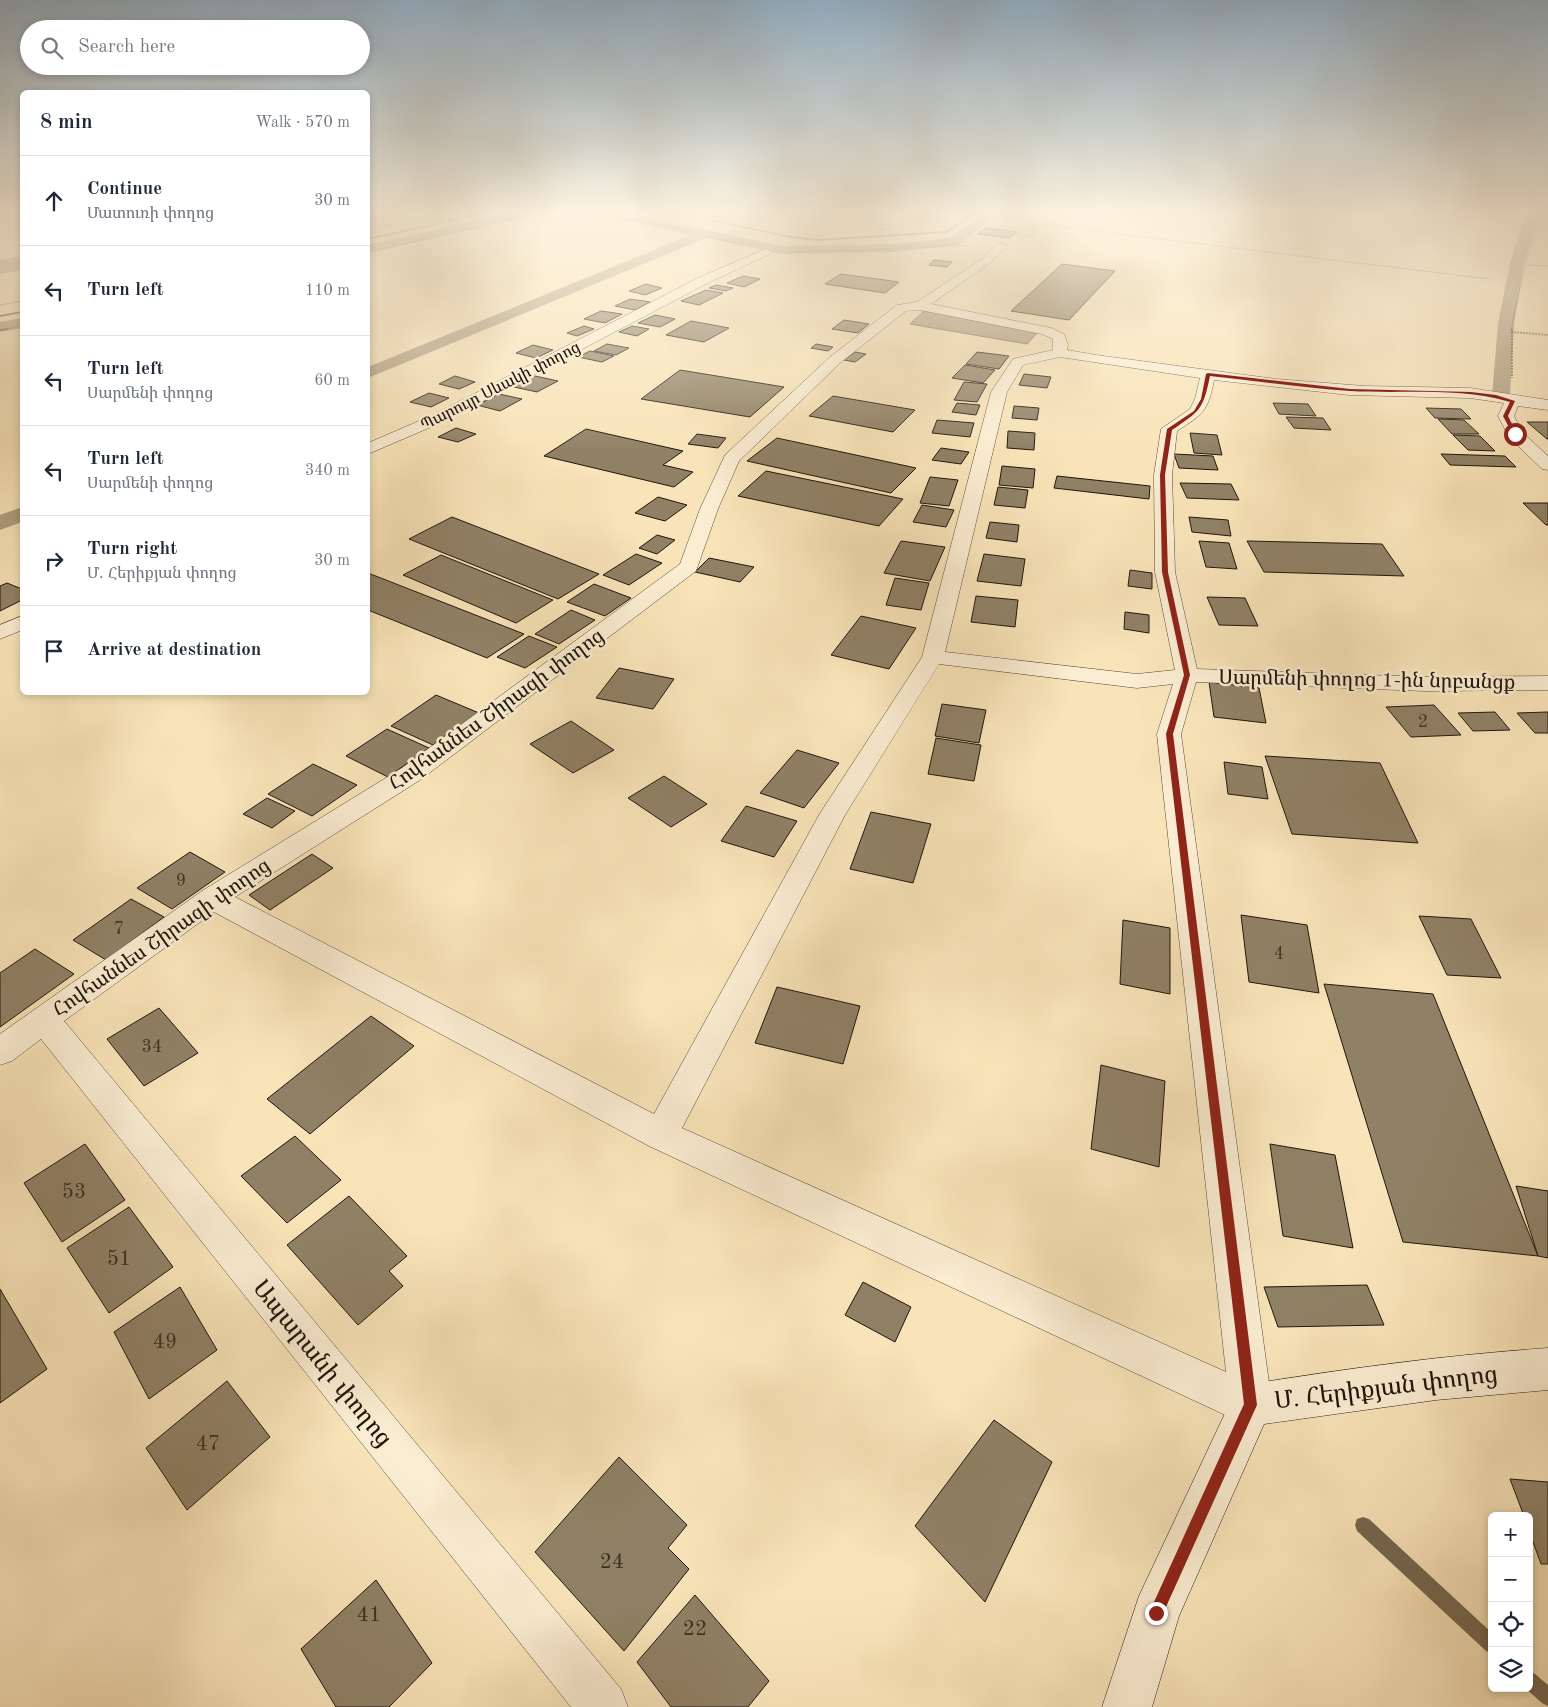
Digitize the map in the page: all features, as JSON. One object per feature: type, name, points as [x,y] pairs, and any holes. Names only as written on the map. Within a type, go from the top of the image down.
[{"type":"street","name":"Պարույր Սևակի փողոց","points":[[370,448],[439,418],[682,292]]},
{"type":"street","points":[[920,306],[941,292]]},
{"type":"street","points":[[920,306],[1046,331],[1059,337],[1060,353]]},
{"type":"street","name":"Հովհաննես Շիրազի փողոց","points":[[0,1052],[212,898],[411,774],[689,568],[708,509],[731,458],[834,360],[902,308],[920,306]]},
{"type":"street","points":[[661,1135],[832,815],[933,657],[999,392],[1018,362],[1060,353],[1124,364],[1350,390],[1471,393],[1548,405]]},
{"type":"street","points":[[1208,374],[1203,399],[1196,412],[1169,429],[1163,475],[1165,572],[1187,675],[1169,734],[1251,1405]]},
{"type":"street","points":[[1513,401],[1506,416],[1515,434],[1548,465]]},
{"type":"street","points":[[0,633],[20,623]]},
{"type":"street","name":"Սարմենի փողոց 1-ին նրբանցք","points":[[933,657],[1137,681],[1187,675],[1425,684],[1548,683]]},
{"type":"street","points":[[212,898],[661,1135],[1251,1405]]},
{"type":"street","name":"Ապարանի փողոց","points":[[44,1019],[603,1707]]},
{"type":"street","name":"Մ. Հերիքյան փողոց","points":[[1126,1707],[1156,1613],[1251,1405],[1377,1384],[1548,1369]]},
{"type":"path","points":[[1513,401],[1511,332],[1519,292]]},
{"type":"path","points":[[0,305],[20,301]]},
{"type":"path","points":[[0,330],[20,326]]},
{"type":"path","points":[[1511,332],[1548,335]]},
{"type":"shaded area","points":[[924,311],[1037,333],[1027,344],[910,324]]},
{"type":"building","points":[[632,292],[653,292],[645,295]]},
{"type":"building","points":[[702,292],[723,293],[699,305],[681,301]]},
{"type":"building","points":[[1032,292],[1096,292],[1069,320],[1011,311]]},
{"type":"building","points":[[630,299],[650,302],[635,310],[615,306]]},
{"type":"building","points":[[601,311],[622,314],[605,323],[584,319]]},
{"type":"building","points":[[655,315],[675,319],[660,327],[638,323]]},
{"type":"building","points":[[844,320],[869,324],[858,333],[832,329]]},
{"type":"building","points":[[691,321],[729,328],[704,342],[666,335]]},
{"type":"building","points":[[584,326],[594,329],[577,336],[567,333]]},
{"type":"building","points":[[632,326],[649,329],[637,336],[619,332]]},
{"type":"building","points":[[607,344],[629,348],[616,355],[594,351]]},
{"type":"building","points":[[816,344],[833,347],[828,351],[811,348]]},
{"type":"building","points":[[533,345],[553,350],[536,358],[516,353]]},
{"type":"building","points":[[590,351],[614,356],[602,362],[578,357]]},
{"type":"building","points":[[855,352],[866,354],[855,362],[844,360]]},
{"type":"building","points":[[977,352],[1009,356],[999,369],[966,364]]},
{"type":"building","points":[[965,365],[995,370],[983,383],[952,378]]},
{"type":"building","points":[[680,370],[784,387],[750,417],[641,399]]},
{"type":"building","points":[[1024,374],[1051,377],[1047,388],[1019,385]]},
{"type":"building","points":[[455,376],[475,382],[459,389],[439,384]]},
{"type":"building","points":[[535,376],[558,381],[537,392],[514,387]]},
{"type":"building","points":[[964,382],[987,384],[977,402],[954,400]]},
{"type":"building","points":[[429,393],[449,398],[431,407],[410,402]]},
{"type":"building","points":[[499,394],[522,399],[500,411],[477,405]]},
{"type":"building","points":[[833,396],[915,410],[893,432],[809,416]]},
{"type":"building","points":[[957,403],[980,405],[976,415],[952,412]]},
{"type":"building","points":[[1273,403],[1308,404],[1316,416],[1279,414]]},
{"type":"building","points":[[1014,406],[1039,408],[1037,420],[1012,418]]},
{"type":"building","points":[[1426,408],[1461,409],[1471,419],[1435,418]]},
{"type":"building","points":[[1286,417],[1323,418],[1331,430],[1294,428]]},
{"type":"building","points":[[1438,419],[1464,420],[1479,434],[1452,434]]},
{"type":"building","points":[[937,420],[974,423],[970,437],[932,433]]},
{"type":"building","points":[[1527,422],[1548,422],[1548,439],[1547,439]]},
{"type":"building","points":[[456,428],[476,434],[458,442],[438,437]]},
{"type":"building","points":[[586,429],[683,451],[663,465],[693,472],[674,487],[544,456]]},
{"type":"building","points":[[1008,431],[1035,433],[1034,450],[1007,448]]},
{"type":"building","points":[[1190,433],[1217,435],[1222,455],[1194,453]]},
{"type":"building","points":[[697,434],[726,438],[718,448],[688,444]]},
{"type":"building","points":[[1453,435],[1480,436],[1495,451],[1468,450]]},
{"type":"building","points":[[777,438],[916,468],[891,493],[747,461]]},
{"type":"building","points":[[941,448],[969,452],[961,464],[932,460]]},
{"type":"building","points":[[1174,454],[1213,456],[1218,470],[1179,468]]},
{"type":"building","points":[[1441,454],[1505,456],[1516,467],[1450,465]]},
{"type":"building","points":[[1002,466],[1035,469],[1033,488],[999,485]]},
{"type":"building","points":[[766,471],[903,499],[879,526],[738,496]]},
{"type":"building","points":[[1057,476],[1150,486],[1149,499],[1054,488]]},
{"type":"building","points":[[930,477],[958,480],[949,506],[920,503]]},
{"type":"building","points":[[1180,483],[1231,484],[1239,500],[1187,498]]},
{"type":"building","points":[[998,487],[1028,490],[1025,508],[994,505]]},
{"type":"building","points":[[658,497],[687,505],[665,521],[635,513]]},
{"type":"building","points":[[1523,503],[1548,503],[1548,525],[1546,525]]},
{"type":"building","points":[[922,505],[954,510],[946,527],[913,522]]},
{"type":"building","points":[[452,517],[599,574],[558,599],[409,539]]},
{"type":"building","points":[[1189,517],[1228,520],[1231,536],[1192,532]]},
{"type":"building","points":[[990,522],[1019,525],[1017,542],[986,538]]},
{"type":"building","points":[[657,535],[675,540],[657,554],[639,548]]},
{"type":"building","points":[[901,541],[945,547],[930,581],[884,573]]},
{"type":"building","points":[[1199,541],[1229,543],[1237,569],[1206,567]]},
{"type":"building","points":[[1247,541],[1382,544],[1404,576],[1264,572]]},
{"type":"building","points":[[636,554],[662,563],[629,585],[603,575]]},
{"type":"building","points":[[984,554],[1025,559],[1021,586],[977,581]]},
{"type":"building","points":[[441,555],[553,600],[516,623],[403,575]]},
{"type":"building","points":[[709,558],[754,567],[740,582],[695,572]]},
{"type":"building","points":[[1130,570],[1152,573],[1152,589],[1128,586]]},
{"type":"building","points":[[370,574],[524,634],[487,658],[370,611]]},
{"type":"building","points":[[895,578],[929,583],[921,610],[886,605]]},
{"type":"building","points":[[7,583],[20,588],[20,601],[0,611],[0,586]]},
{"type":"building","points":[[594,584],[631,598],[605,616],[567,602]]},
{"type":"building","points":[[976,596],[1018,600],[1015,627],[971,622]]},
{"type":"building","points":[[1207,597],[1245,598],[1258,626],[1219,625]]},
{"type":"building","points":[[571,610],[595,620],[559,644],[535,634]]},
{"type":"building","points":[[1125,612],[1149,615],[1149,633],[1124,629]]},
{"type":"building","points":[[861,616],[916,628],[889,669],[831,655]]},
{"type":"building","points":[[529,636],[557,647],[525,668],[497,657]]},
{"type":"building","points":[[619,668],[674,679],[653,709],[596,698]]},
{"type":"building","points":[[1209,682],[1259,688],[1266,723],[1214,717]]},
{"type":"building","points":[[436,695],[479,713],[433,745],[391,726]]},
{"type":"building","points":[[942,704],[986,710],[979,743],[935,736]]},
{"type":"building","points":[[1434,705],[1461,735],[1411,737],[1386,707]]},
{"type":"building","points":[[1495,712],[1510,730],[1473,731],[1458,713]]},
{"type":"building","points":[[1548,712],[1548,733],[1535,733],[1517,713]]},
{"type":"building","points":[[571,721],[614,750],[573,773],[530,744]]},
{"type":"building","points":[[387,729],[429,748],[388,777],[346,756]]},
{"type":"building","points":[[936,738],[981,745],[974,781],[928,774]]},
{"type":"building","points":[[797,750],[839,763],[804,808],[760,793]]},
{"type":"building","points":[[1265,756],[1380,763],[1418,843],[1292,834]]},
{"type":"building","points":[[1224,762],[1262,767],[1268,799],[1228,794]]},
{"type":"building","points":[[313,764],[357,785],[312,816],[268,794]]},
{"type":"building","points":[[664,776],[707,804],[671,827],[628,798]]},
{"type":"building","points":[[267,798],[295,811],[272,828],[243,814]]},
{"type":"building","points":[[746,806],[797,821],[774,857],[721,841]]},
{"type":"building","points":[[871,812],[931,824],[913,883],[850,869]]},
{"type":"building","points":[[190,852],[225,872],[172,909],[137,888]]},
{"type":"building","points":[[312,854],[333,868],[270,910],[249,895]]},
{"type":"building","points":[[131,899],[164,917],[106,960],[73,940]]},
{"type":"building","points":[[1241,915],[1307,925],[1319,993],[1249,982]]},
{"type":"building","points":[[1419,916],[1471,919],[1501,978],[1447,975]]},
{"type":"building","points":[[1123,920],[1170,928],[1170,994],[1120,984]]},
{"type":"building","points":[[35,949],[74,974],[0,1027],[0,973]]},
{"type":"building","points":[[1324,984],[1433,994],[1538,1256],[1403,1242]]},
{"type":"building","points":[[777,987],[860,1006],[843,1064],[755,1043]]},
{"type":"building","points":[[159,1008],[198,1053],[144,1086],[107,1039]]},
{"type":"building","points":[[371,1016],[414,1046],[310,1134],[267,1099]]},
{"type":"building","points":[[1101,1065],[1165,1081],[1159,1167],[1091,1149]]},
{"type":"building","points":[[295,1136],[341,1180],[287,1223],[241,1176]]},
{"type":"building","points":[[85,1144],[125,1200],[62,1242],[24,1183]]},
{"type":"building","points":[[1270,1144],[1335,1155],[1353,1248],[1283,1236]]},
{"type":"building","points":[[1516,1186],[1548,1191],[1548,1258],[1538,1256]]},
{"type":"building","points":[[349,1196],[407,1256],[389,1271],[403,1286],[358,1325],[287,1245]]},
{"type":"building","points":[[129,1207],[173,1267],[109,1313],[67,1248]]},
{"type":"building","points":[[863,1282],[911,1307],[895,1342],[845,1315]]},
{"type":"building","points":[[1367,1285],[1384,1325],[1278,1327],[1264,1287]]},
{"type":"building","points":[[180,1287],[217,1350],[149,1399],[114,1332]]},
{"type":"building","points":[[0,1289],[47,1369],[0,1403]]},
{"type":"building","points":[[227,1381],[270,1437],[187,1510],[146,1448]]},
{"type":"building","points":[[994,1420],[1052,1462],[985,1602],[915,1526]]},
{"type":"building","points":[[619,1457],[687,1525],[668,1548],[689,1569],[624,1651],[535,1552]]},
{"type":"building","points":[[1510,1479],[1548,1482],[1548,1564],[1541,1564],[1533,1542],[1533,1512],[1522,1512]]},
{"type":"building","points":[[376,1580],[432,1663],[389,1707],[336,1707],[301,1649]]},
{"type":"building","points":[[695,1595],[769,1681],[748,1707],[671,1707],[637,1662]]},
{"type":"waterway","points":[[370,372],[565,292]]},
{"type":"waterway","points":[[1501,395],[1506,324],[1512,292]]},
{"type":"waterway","points":[[0,316],[20,312]]},
{"type":"waterway","points":[[0,327],[20,323]]},
{"type":"waterway","points":[[0,523],[20,515]]},
{"type":"waterway","points":[[1363,1525],[1488,1641]]},
{"type":"waterway","points":[[1533,1684],[1548,1697]]},
{"type":"route","points":[[1156,1613],[1251,1405],[1169,734],[1187,675],[1165,572],[1163,475],[1169,429],[1196,412],[1203,399],[1208,374],[1350,390],[1471,393],[1496,396],[1513,401],[1506,416],[1515,434]]}]
